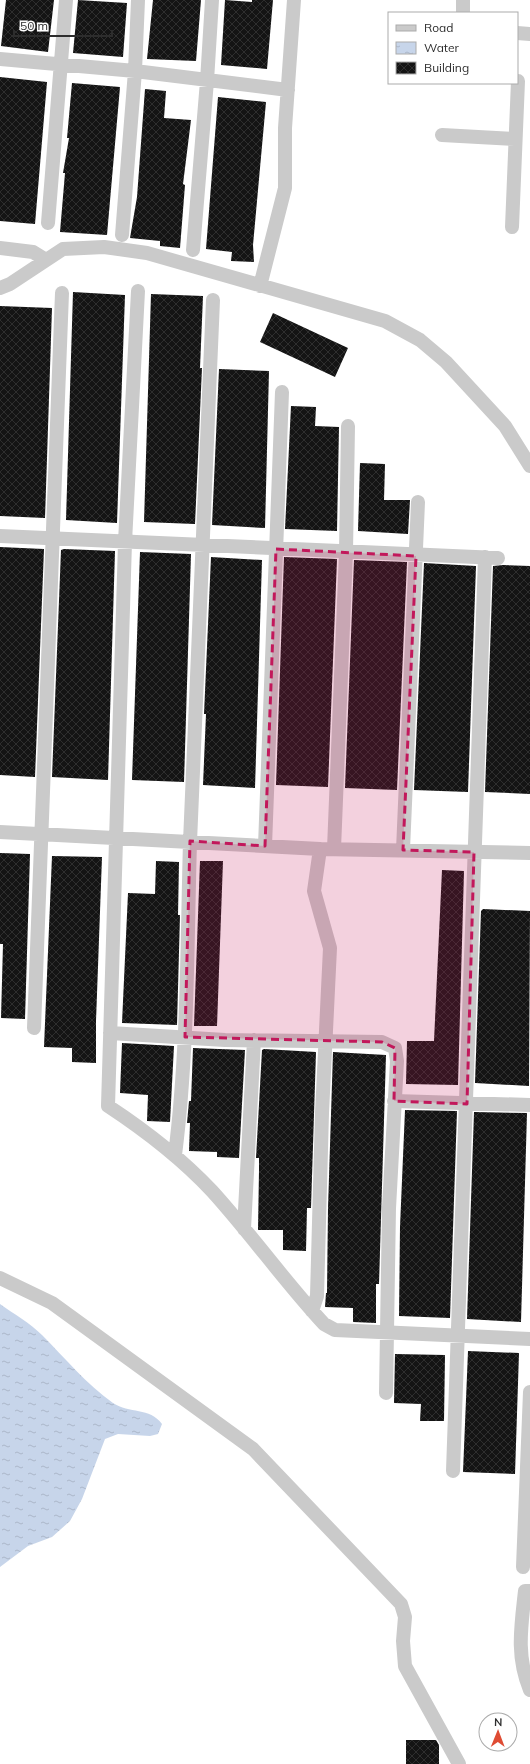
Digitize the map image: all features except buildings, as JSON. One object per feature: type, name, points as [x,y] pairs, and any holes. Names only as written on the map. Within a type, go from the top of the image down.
[{"type":"street","points":[[48,222],[66,0]]},
{"type":"street","points":[[122,235],[135,71],[138,0]]},
{"type":"street","points":[[193,250],[212,0]]},
{"type":"street","points":[[260,286],[285,188],[285,128],[294,0]]},
{"type":"street","points":[[463,0],[463,12]]},
{"type":"street","points":[[518,33],[530,34]]},
{"type":"street","points":[[0,59],[135,71],[288,90]]},
{"type":"street","points":[[512,227],[515,139],[522,81]]},
{"type":"street","points":[[442,135],[515,139]]},
{"type":"street","points":[[0,288],[10,284],[63,249],[104,247],[147,253],[386,321],[420,340],[446,362],[505,426],[530,466]]},
{"type":"street","points":[[0,248],[33,252],[46,260]]},
{"type":"street","points":[[138,291],[125,542],[108,1106],[152,1136],[175,1155],[212,1191],[324,1324],[335,1330],[530,1339]]},
{"type":"street","points":[[34,1028],[62,293]]},
{"type":"street","points":[[175,1155],[181,1107],[190,841],[213,300]]},
{"type":"street","points":[[264,846],[282,392]]},
{"type":"street","points":[[334,849],[346,552],[348,426]]},
{"type":"street","points":[[403,850],[418,502]]},
{"type":"street","points":[[0,536],[416,556],[492,558],[474,852],[454,1471]]},
{"type":"street","points":[[0,832],[320,849],[530,853]]},
{"type":"street","points":[[312,1311],[316,1296],[322,1113],[330,948],[314,891],[320,849]]},
{"type":"street","points":[[110,1033],[254,1040],[382,1042],[395,1048],[397,1061],[388,1222],[389,1252],[386,1332],[386,1393]]},
{"type":"street","points":[[244,1229],[254,1040]]},
{"type":"street","points":[[394,1101],[530,1105]]},
{"type":"street","points":[[0,1278],[52,1303],[253,1449],[402,1604],[405,1617],[402,1641],[405,1666],[459,1764]]},
{"type":"street","points":[[523,1567],[530,1392]]},
{"type":"street","points":[[530,1591],[525,1591],[520,1636],[521,1665],[530,1690]]},
{"type":"highlighted area","points":[[276,549],[416,556],[403,850],[474,852],[467,1104],[394,1101],[395,1048],[382,1042],[185,1037],[190,841],[265,846]]},
{"type":"water","points":[[0,1304],[37,1331],[103,1396],[126,1409],[152,1415],[162,1424],[158,1434],[150,1436],[118,1434],[105,1439],[82,1499],[70,1521],[52,1537],[28,1546],[0,1567]]}]
